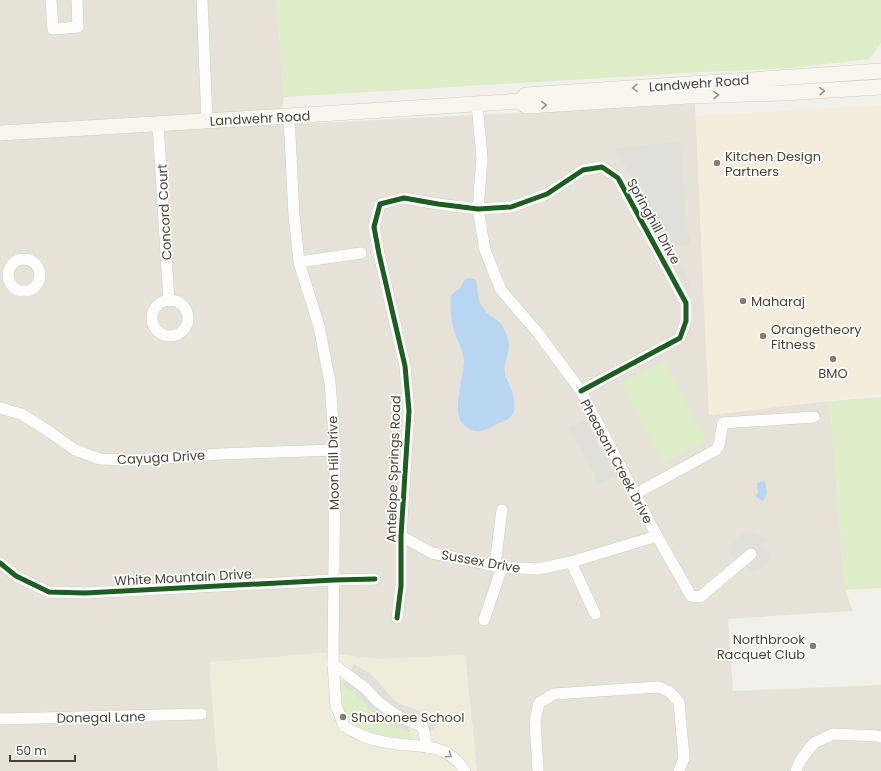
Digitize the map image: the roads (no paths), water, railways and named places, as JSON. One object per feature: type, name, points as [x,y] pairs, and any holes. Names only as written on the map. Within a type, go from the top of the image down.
[{"type":"main road","name":"Landwehr Road","points":[[0,133],[520,101],[526,95],[881,71]]},
{"type":"main road","name":"Landwehr Road","points":[[520,101],[526,106],[689,96],[783,93],[881,87]]},
{"type":"street","points":[[51,0],[52,29],[78,27],[77,0]]},
{"type":"street","points":[[202,0],[207,121]]},
{"type":"street","name":"Pheasant Creek Drive","points":[[477,104],[482,158],[478,208],[485,250],[501,290],[538,333],[581,391],[657,536],[691,596],[700,597],[751,554]]},
{"type":"street","name":"Moon Hill Drive","points":[[289,116],[294,215],[299,262],[319,326],[330,383],[335,450],[333,664],[336,705],[344,726],[365,737],[390,743],[438,748],[448,753],[465,771]]},
{"type":"street","name":"Concord Court","points":[[158,124],[169,301]]},
{"type":"street","name":"Springhill Drive","points":[[380,204],[404,198],[438,204],[478,208],[511,207],[548,194],[583,170],[602,167],[618,178],[686,303],[686,321],[680,338],[581,391]]},
{"type":"street","name":"Antelope Springs Road","points":[[380,204],[374,227],[404,366],[408,411],[401,536],[401,586],[397,618]]},
{"type":"street","points":[[299,262],[361,253]]},
{"type":"street","name":"Cayuga Drive","points":[[0,408],[21,414],[47,430],[74,450],[100,459],[134,460],[220,454],[335,450]]},
{"type":"street","points":[[635,494],[716,450],[719,445],[723,423],[814,417]]},
{"type":"street","points":[[484,620],[498,566],[502,510]]},
{"type":"street","name":"Sussex Drive","points":[[401,536],[432,552],[498,566],[538,569],[571,562],[657,536]]},
{"type":"street","points":[[571,562],[595,614]]},
{"type":"street","name":"White Mountain Drive","points":[[0,563],[16,576],[49,592],[84,593],[375,579]]},
{"type":"street","points":[[333,664],[365,688],[378,702],[396,715],[423,727],[427,747]]},
{"type":"street","points":[[538,771],[535,720],[540,703],[554,694],[658,687],[670,692],[679,702],[684,758],[679,771]]},
{"type":"street","name":"Donegal Lane","points":[[0,719],[201,714]]},
{"type":"street","points":[[796,771],[800,761],[814,743],[833,734],[881,737]]},
{"type":"water","points":[[470,278],[476,280],[479,299],[482,306],[500,323],[507,335],[509,345],[505,375],[512,390],[515,404],[514,412],[508,419],[488,429],[480,431],[474,431],[466,427],[460,420],[458,414],[458,399],[464,358],[454,331],[451,313],[451,295],[460,288],[465,279]]},
{"type":"water","points":[[765,481],[767,493],[763,501],[756,497],[758,492],[757,483]]},
{"type":"place","name":"Kitchen Design Partners","points":[[717,163]]},
{"type":"place","name":"Maharaj","points":[[743,301]]},
{"type":"place","name":"Orangetheory Fitness","points":[[763,336]]},
{"type":"place","name":"BMO","points":[[833,359]]},
{"type":"place","name":"Northbrook Racquet Club","points":[[813,646]]},
{"type":"place","name":"Shabonee School","points":[[343,717]]}]
